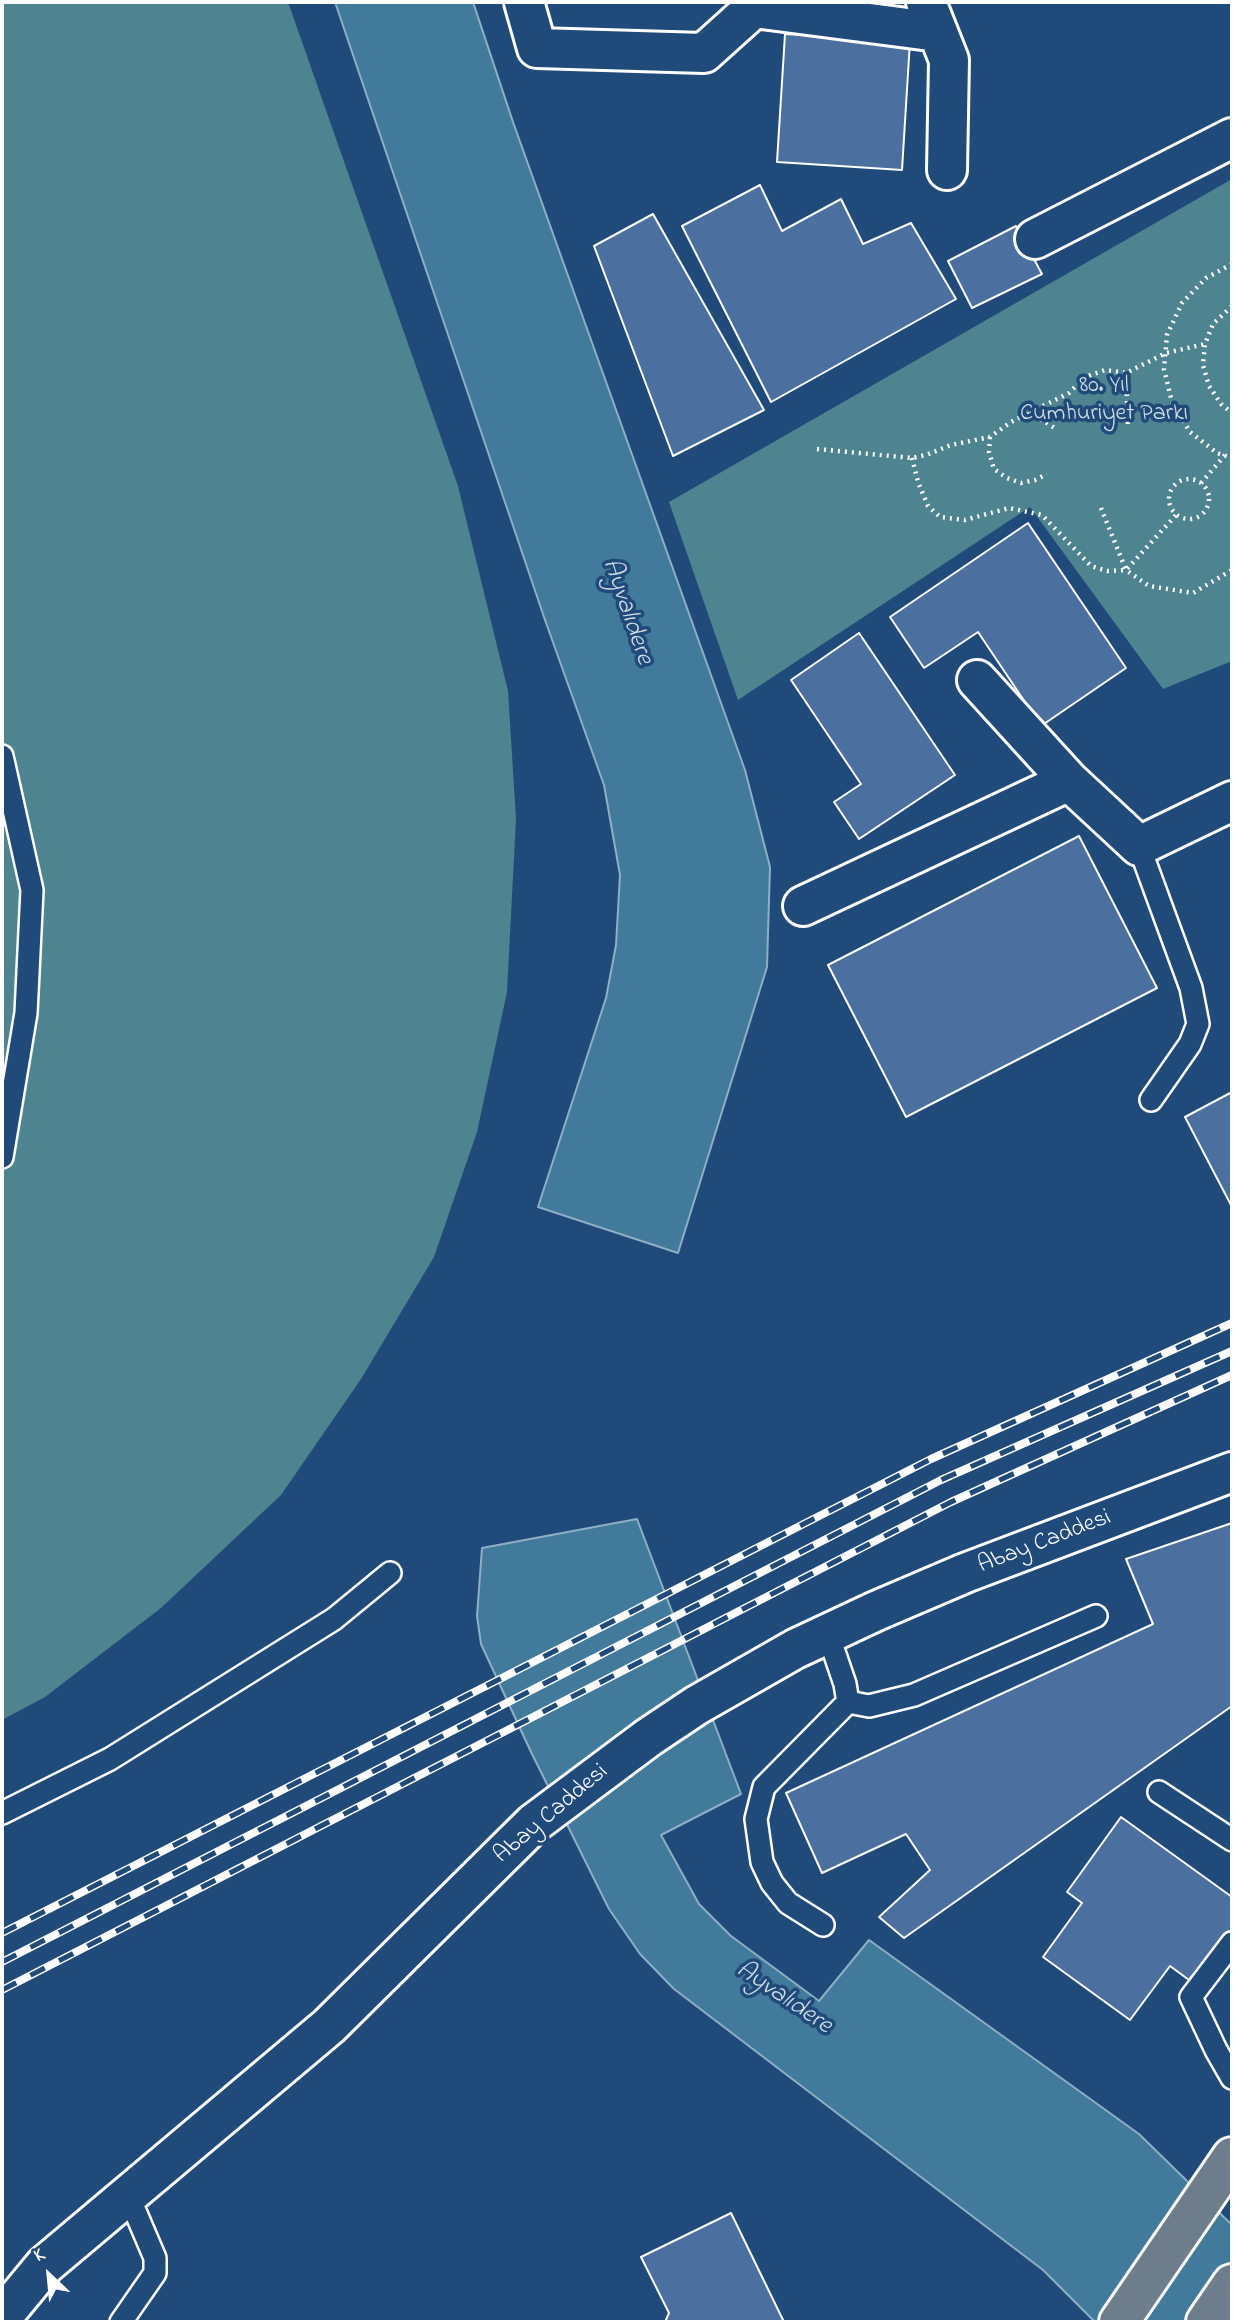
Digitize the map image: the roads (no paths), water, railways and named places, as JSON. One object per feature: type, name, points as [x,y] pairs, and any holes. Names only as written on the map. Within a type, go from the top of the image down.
[{"type":"highway","points":[[1119,2322],[1232,2157]]},
{"type":"highway","points":[[1206,2322],[1232,2284]]},
{"type":"main road","points":[[524,2],[537,48],[704,53],[754,8],[932,17],[948,60],[947,170]]},
{"type":"main road","points":[[1035,239],[1232,138]]},
{"type":"main road","points":[[977,680],[1069,781],[1139,846],[1232,801]]},
{"type":"main road","points":[[803,906],[1069,781]]},
{"type":"main road","name":"Abay Caddesi","points":[[2,2316],[46,2265],[329,2026],[534,1824],[649,1737],[697,1705],[795,1649],[828,1634],[965,1573],[1226,1476]]},
{"type":"lane","points":[[2,756],[32,890],[26,1013],[2,1157]]},
{"type":"lane","points":[[1139,846],[1191,988],[1198,1024],[1191,1044],[1151,1100]]},
{"type":"lane","points":[[2,1813],[122,1751],[334,1619],[390,1573]]},
{"type":"lane","points":[[848,1702],[869,1706],[914,1695],[1096,1616]]},
{"type":"lane","points":[[828,1634],[845,1684],[848,1702]]},
{"type":"lane","points":[[822,1925],[788,1903],[772,1883],[762,1862],[756,1819],[764,1787],[848,1702]]},
{"type":"lane","points":[[1159,1792],[1232,1840]]},
{"type":"lane","points":[[1232,1942],[1191,1997],[1232,2078]]},
{"type":"lane","points":[[121,2322],[155,2273],[155,2258],[135,2211],[125,2198]]},
{"type":"water","name":"Ayvalıdere","points":[[335,2],[473,2],[513,122],[745,770],[770,867],[767,967],[678,1253],[538,1207],[606,998],[616,945],[620,875],[604,785],[545,620]]},
{"type":"water","name":"Ayvalıdere","points":[[637,1519],[741,1794],[661,1835],[699,1904],[731,1936],[819,2001],[869,1940],[1139,2134],[1232,2225],[1232,2322],[1095,2322],[1043,2270],[674,1989],[640,1954],[609,1909],[531,1752],[481,1644],[477,1616],[482,1548]]},
{"type":"railway","points":[[2,1933],[931,1459],[1232,1323]]},
{"type":"railway","points":[[2,1962],[941,1480],[1232,1351]]},
{"type":"railway","points":[[2,1990],[951,1502],[1232,1375]]},
{"type":"park label","name":"80. Yıl Cumhuriyet Parkı","points":[[1104,401]]}]
